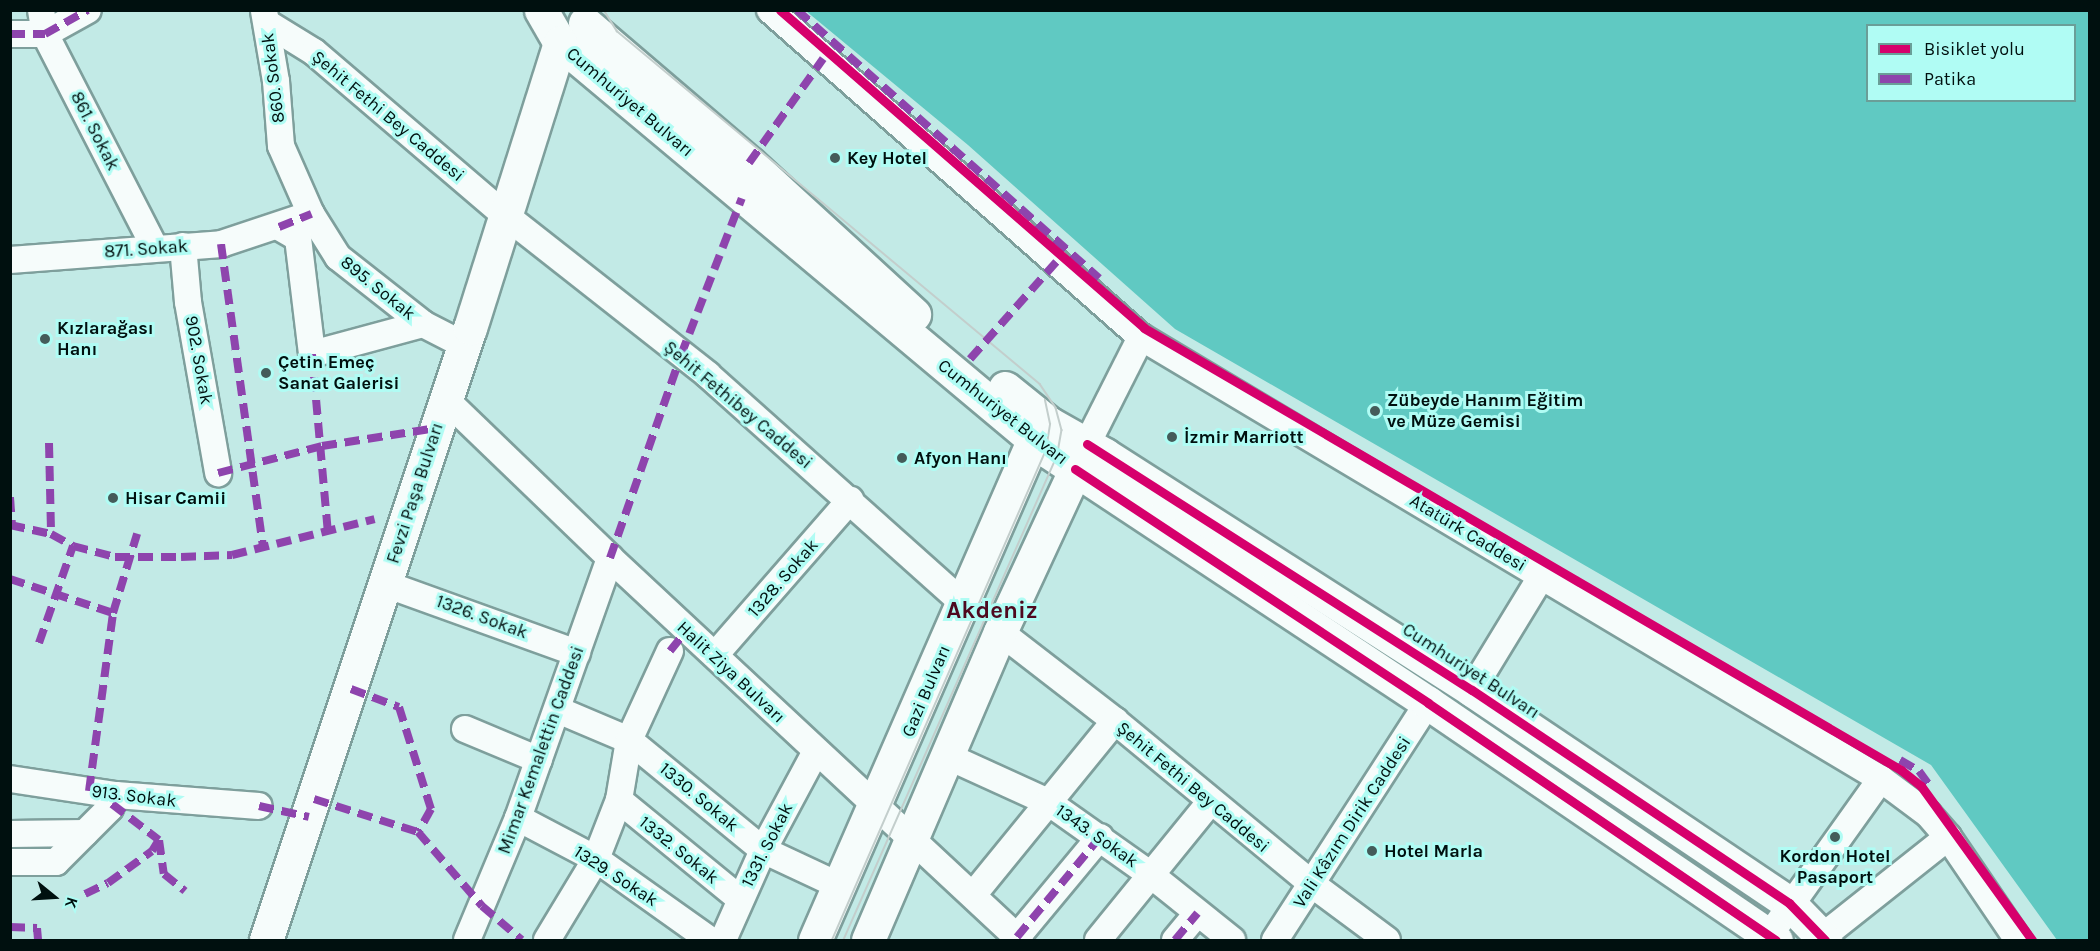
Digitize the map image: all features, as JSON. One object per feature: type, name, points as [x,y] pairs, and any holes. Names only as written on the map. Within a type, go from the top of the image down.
[{"type":"main road","points":[[540,10],[560,43]]},
{"type":"main road","points":[[574,15],[611,82]]},
{"type":"main road","name":"Cumhuriyet Bulvarı","points":[[574,15],[749,163],[897,300],[1050,424],[1081,456],[1428,703],[1771,938]]},
{"type":"main road","name":"Cumhuriyet Bulvarı","points":[[560,43],[611,82],[742,198],[1033,441],[1081,456],[1472,690],[1789,903],[1823,939]]},
{"type":"main road","name":"Fevzi Paşa Bulvarı","points":[[266,940],[464,345],[560,43]]},
{"type":"main road","points":[[1020,400],[1033,441]]},
{"type":"main road","name":"Gazi Bulvarı","points":[[815,940],[876,806],[1033,441]]},
{"type":"main road","points":[[868,940],[1000,632],[1081,456]]},
{"type":"street","points":[[10,34],[88,10]]},
{"type":"street","name":"Atatürk Caddesi","points":[[770,10],[1141,337],[1881,778],[1928,814],[1948,837],[2018,940]]},
{"type":"street","name":"Şehit Fethi Bey Caddesi","points":[[265,16],[314,52],[505,215]]},
{"type":"street","name":"860. Sokak","points":[[265,16],[276,81],[281,146]]},
{"type":"street","name":"861. Sokak","points":[[43,22],[155,248]]},
{"type":"street","points":[[276,81],[286,63],[296,56],[314,52]]},
{"type":"street","name":"895. Sokak","points":[[281,146],[311,214],[338,257],[423,324],[464,345]]},
{"type":"street","name":"871. Sokak","points":[[10,260],[221,244],[279,227],[311,214]]},
{"type":"street","name":"Şehit Fethibey Caddesi","points":[[505,215],[708,375],[850,500],[963,604]]},
{"type":"street","points":[[279,227],[298,238],[312,354],[423,324]]},
{"type":"street","name":"902. Sokak","points":[[183,246],[188,302],[218,473]]},
{"type":"street","points":[[1081,456],[1141,337]]},
{"type":"street","name":"Halit Ziya Bulvarı","points":[[446,399],[610,558],[1019,939]]},
{"type":"street","name":"1328. Sokak","points":[[715,655],[850,500]]},
{"type":"street","name":"Mimar Kemalettin Caddesi","points":[[467,940],[518,818],[610,558]]},
{"type":"street","points":[[1472,690],[1541,577]]},
{"type":"street","name":"1326. Sokak","points":[[385,584],[577,653]]},
{"type":"street","name":"Şehit Fethi Bey Caddesi","points":[[1000,632],[1115,721],[1313,885],[1388,940]]},
{"type":"street","name":"1332. Sokak","points":[[547,940],[596,859],[619,800],[629,740],[670,651]]},
{"type":"street","name":"Vali Kâzım Dirik Caddesi","points":[[1275,940],[1313,885],[1428,703]]},
{"type":"street","name":"1330. Sokak","points":[[558,710],[629,740],[763,850],[840,886]]},
{"type":"street","points":[[973,895],[1115,721]]},
{"type":"street","points":[[465,729],[539,760]]},
{"type":"street","name":"1331. Sokak","points":[[723,940],[763,850],[816,751]]},
{"type":"street","name":"1343. Sokak","points":[[947,756],[1048,802],[1151,875],[1232,940]]},
{"type":"street","points":[[1771,938],[1789,903],[1881,778]]},
{"type":"street","name":"913. Sokak","points":[[10,779],[116,795],[259,806]]},
{"type":"street","points":[[10,862],[56,862],[110,808],[116,795]]},
{"type":"street","name":"1332. Sokak","points":[[619,800],[740,899]]},
{"type":"street","points":[[1098,940],[1210,802]]},
{"type":"street","name":"1329. Sokak","points":[[518,818],[596,859],[711,940]]},
{"type":"street","points":[[10,834],[86,833]]},
{"type":"street","points":[[1019,939],[1100,837]]},
{"type":"street","points":[[1823,939],[1948,837]]},
{"type":"street","points":[[1175,940],[1198,913]]},
{"type":"water","points":[[806,11],[2089,11],[2089,940],[2057,940],[1931,765],[1175,329],[968,145]]},
{"type":"tram line","points":[[604,10],[617,31],[1040,384],[1056,408],[1062,430],[1057,457],[844,940]]},
{"type":"tram line","points":[[832,940],[1046,450],[1050,424],[1045,401]]},
{"type":"marked path","points":[[10,34],[45,34],[88,10]]},
{"type":"marked path","points":[[797,10],[1099,278]]},
{"type":"marked path","points":[[749,163],[823,59]]},
{"type":"marked path","points":[[610,558],[681,355],[742,198]]},
{"type":"marked path","points":[[279,227],[311,214]]},
{"type":"marked path","points":[[221,244],[263,546]]},
{"type":"marked path","points":[[970,359],[1056,262]]},
{"type":"marked path","points":[[312,354],[328,532]]},
{"type":"marked path","points":[[218,473],[322,446],[437,428]]},
{"type":"marked path","points":[[49,443],[51,534]]},
{"type":"marked path","points":[[10,497],[12,525]]},
{"type":"marked path","points":[[10,525],[51,534],[73,546],[115,557],[181,557],[232,555],[375,519]]},
{"type":"marked path","points":[[89,791],[113,613],[137,534]]},
{"type":"marked path","points":[[39,643],[73,546]]},
{"type":"marked path","points":[[10,579],[113,613]]},
{"type":"marked path","points":[[670,651],[687,630]]},
{"type":"marked path","points":[[351,689],[399,707],[431,809],[418,832]]},
{"type":"marked path","points":[[1900,760],[1919,771],[1929,785]]},
{"type":"marked path","points":[[314,799],[418,832]]},
{"type":"marked path","points":[[112,804],[159,840],[164,874],[185,891]]},
{"type":"marked path","points":[[259,806],[309,817]]},
{"type":"marked path","points":[[418,832],[482,906],[522,940]]},
{"type":"marked path","points":[[1017,937],[1100,837]]},
{"type":"marked path","points":[[85,894],[108,883],[152,851],[159,840]]},
{"type":"marked path","points":[[1175,940],[1198,913]]},
{"type":"marked path","points":[[10,927],[37,928],[38,940]]},
{"type":"cycle path","points":[[780,10],[1144,328],[1901,770],[1921,786],[2032,940]]},
{"type":"cycle path","points":[[1087,444],[1472,690],[1789,903],[1825,940]]},
{"type":"cycle path","points":[[1075,469],[1428,703],[1776,940]]},
{"type":"place","name":"Key Hotel","points":[[835,158]]},
{"type":"place","name":"Kızlarağası Hanı","points":[[45,339]]},
{"type":"place","name":"Çetin Emeç Sanat Galerisi","points":[[266,373]]},
{"type":"place","name":"Zübeyde Hanım Eğitim ve Müze Gemisi","points":[[1375,411]]},
{"type":"place","name":"İzmir Marriott","points":[[1172,437]]},
{"type":"place","name":"Afyon Hanı","points":[[902,458]]},
{"type":"place","name":"Hisar Camii","points":[[113,498]]},
{"type":"place","name":"Kordon Hotel Pasaport","points":[[1835,837]]},
{"type":"place","name":"Hotel Marla","points":[[1372,851]]},
{"type":"district","name":"Akdeniz","points":[[992,611]]}]
